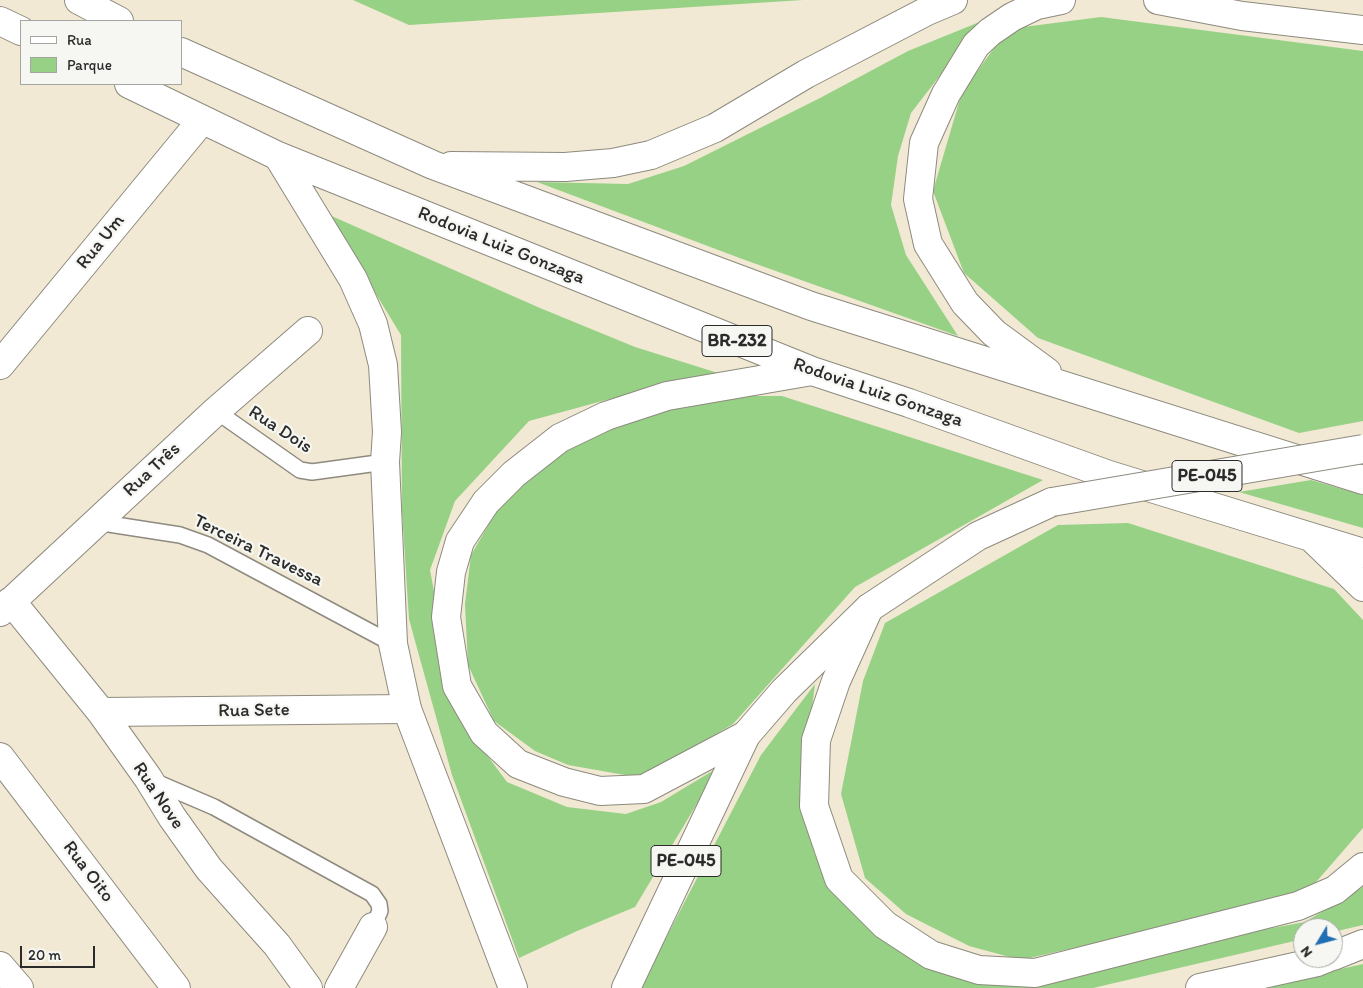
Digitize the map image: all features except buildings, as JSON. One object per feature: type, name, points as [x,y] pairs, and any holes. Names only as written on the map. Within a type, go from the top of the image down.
[{"type":"main road","points":[[79,0],[116,20]]},
{"type":"main road","points":[[433,165],[565,167],[613,163],[652,155],[715,128],[806,74],[927,11],[953,0]]},
{"type":"main road","points":[[1061,0],[1036,5],[1012,17],[990,32],[976,45],[946,94],[924,143],[918,199],[928,244],[965,303],[994,333],[1064,385]]},
{"type":"main road","points":[[1158,0],[1242,16],[1363,30]]},
{"type":"main road","points":[[0,21],[20,31]]},
{"type":"main road","points":[[182,52],[433,165],[810,306],[1363,480]]},
{"type":"main road","name":"Rodovia Luiz Gonzaga","points":[[131,85],[278,156],[812,371],[909,402],[1109,475],[1363,553]]},
{"type":"main road","name":"Rua Um","points":[[0,365],[202,120]]},
{"type":"main road","points":[[278,156],[353,278],[373,324],[383,365],[387,432],[386,462],[393,644],[406,709],[514,988]]},
{"type":"main road","name":"Rua Três","points":[[6,606],[216,411],[308,331]]},
{"type":"main road","points":[[746,734],[644,789],[600,791],[564,782],[518,764],[484,733],[458,686],[446,617],[451,572],[460,541],[486,502],[514,474],[560,438],[606,416],[667,396],[812,371]]},
{"type":"main road","name":"PE-045","points":[[626,988],[746,734],[784,691],[869,608],[978,536],[1052,502],[1363,449]]},
{"type":"main road","points":[[1311,537],[1363,586]]},
{"type":"main road","name":"Rua Nove","points":[[6,606],[101,712],[209,869],[277,945],[308,988]]},
{"type":"main road","points":[[869,608],[836,681],[816,740],[814,806],[838,879],[885,925],[931,955],[979,970],[1035,972],[1298,906],[1335,890],[1363,868]]},
{"type":"main road","name":"Rua Sete","points":[[101,712],[406,709]]},
{"type":"main road","name":"Rua Oito","points":[[0,757],[176,988]]},
{"type":"main road","points":[[339,988],[373,927]]},
{"type":"main road","points":[[1343,952],[1363,944]]},
{"type":"main road","points":[[0,966],[19,988]]},
{"type":"main road","points":[[1200,988],[1293,967]]},
{"type":"lane","name":"Rua Dois","points":[[216,411],[300,470],[312,472],[386,462]]},
{"type":"lane","name":"Terceira Travessa","points":[[96,522],[180,535],[208,545],[393,644]]},
{"type":"lane","points":[[148,778],[214,806],[372,894],[379,904],[380,911],[373,927]]},
{"type":"green space","points":[[353,0],[803,0],[409,25]]},
{"type":"green space","points":[[1101,17],[1363,51],[1363,421],[1299,433],[1038,338],[964,273],[933,191],[962,92],[1008,29]]},
{"type":"green space","points":[[982,21],[911,113],[898,156],[891,205],[906,255],[958,336],[745,260],[537,182],[628,184],[684,166],[820,98],[908,51]]},
{"type":"green space","points":[[327,214],[540,308],[635,347],[718,373],[529,421],[455,501],[430,570],[457,715],[507,782],[567,807],[626,814],[661,802],[719,767],[635,907],[519,958],[452,775],[409,619],[402,511],[401,335]]},
{"type":"green space","points":[[742,396],[782,396],[1043,480],[855,587],[733,724],[642,778],[568,765],[535,751],[494,721],[468,665],[465,604],[471,555],[496,512],[521,478],[562,440],[627,416]]},
{"type":"green space","points":[[1311,480],[1363,495],[1363,528],[1239,492]]},
{"type":"green space","points":[[1128,523],[1334,589],[1363,620],[1363,828],[1310,889],[1121,937],[1021,960],[969,946],[906,914],[865,878],[841,794],[863,681],[885,623],[1058,525]]},
{"type":"green space","points":[[815,684],[801,795],[815,855],[838,898],[888,942],[1027,973],[1293,924],[1293,941],[1093,988],[640,988],[761,755]]},
{"type":"green space","points":[[1363,887],[1363,925],[1343,930],[1343,918],[1312,918]]},
{"type":"green space","points":[[1363,964],[1363,988],[1256,988]]}]
